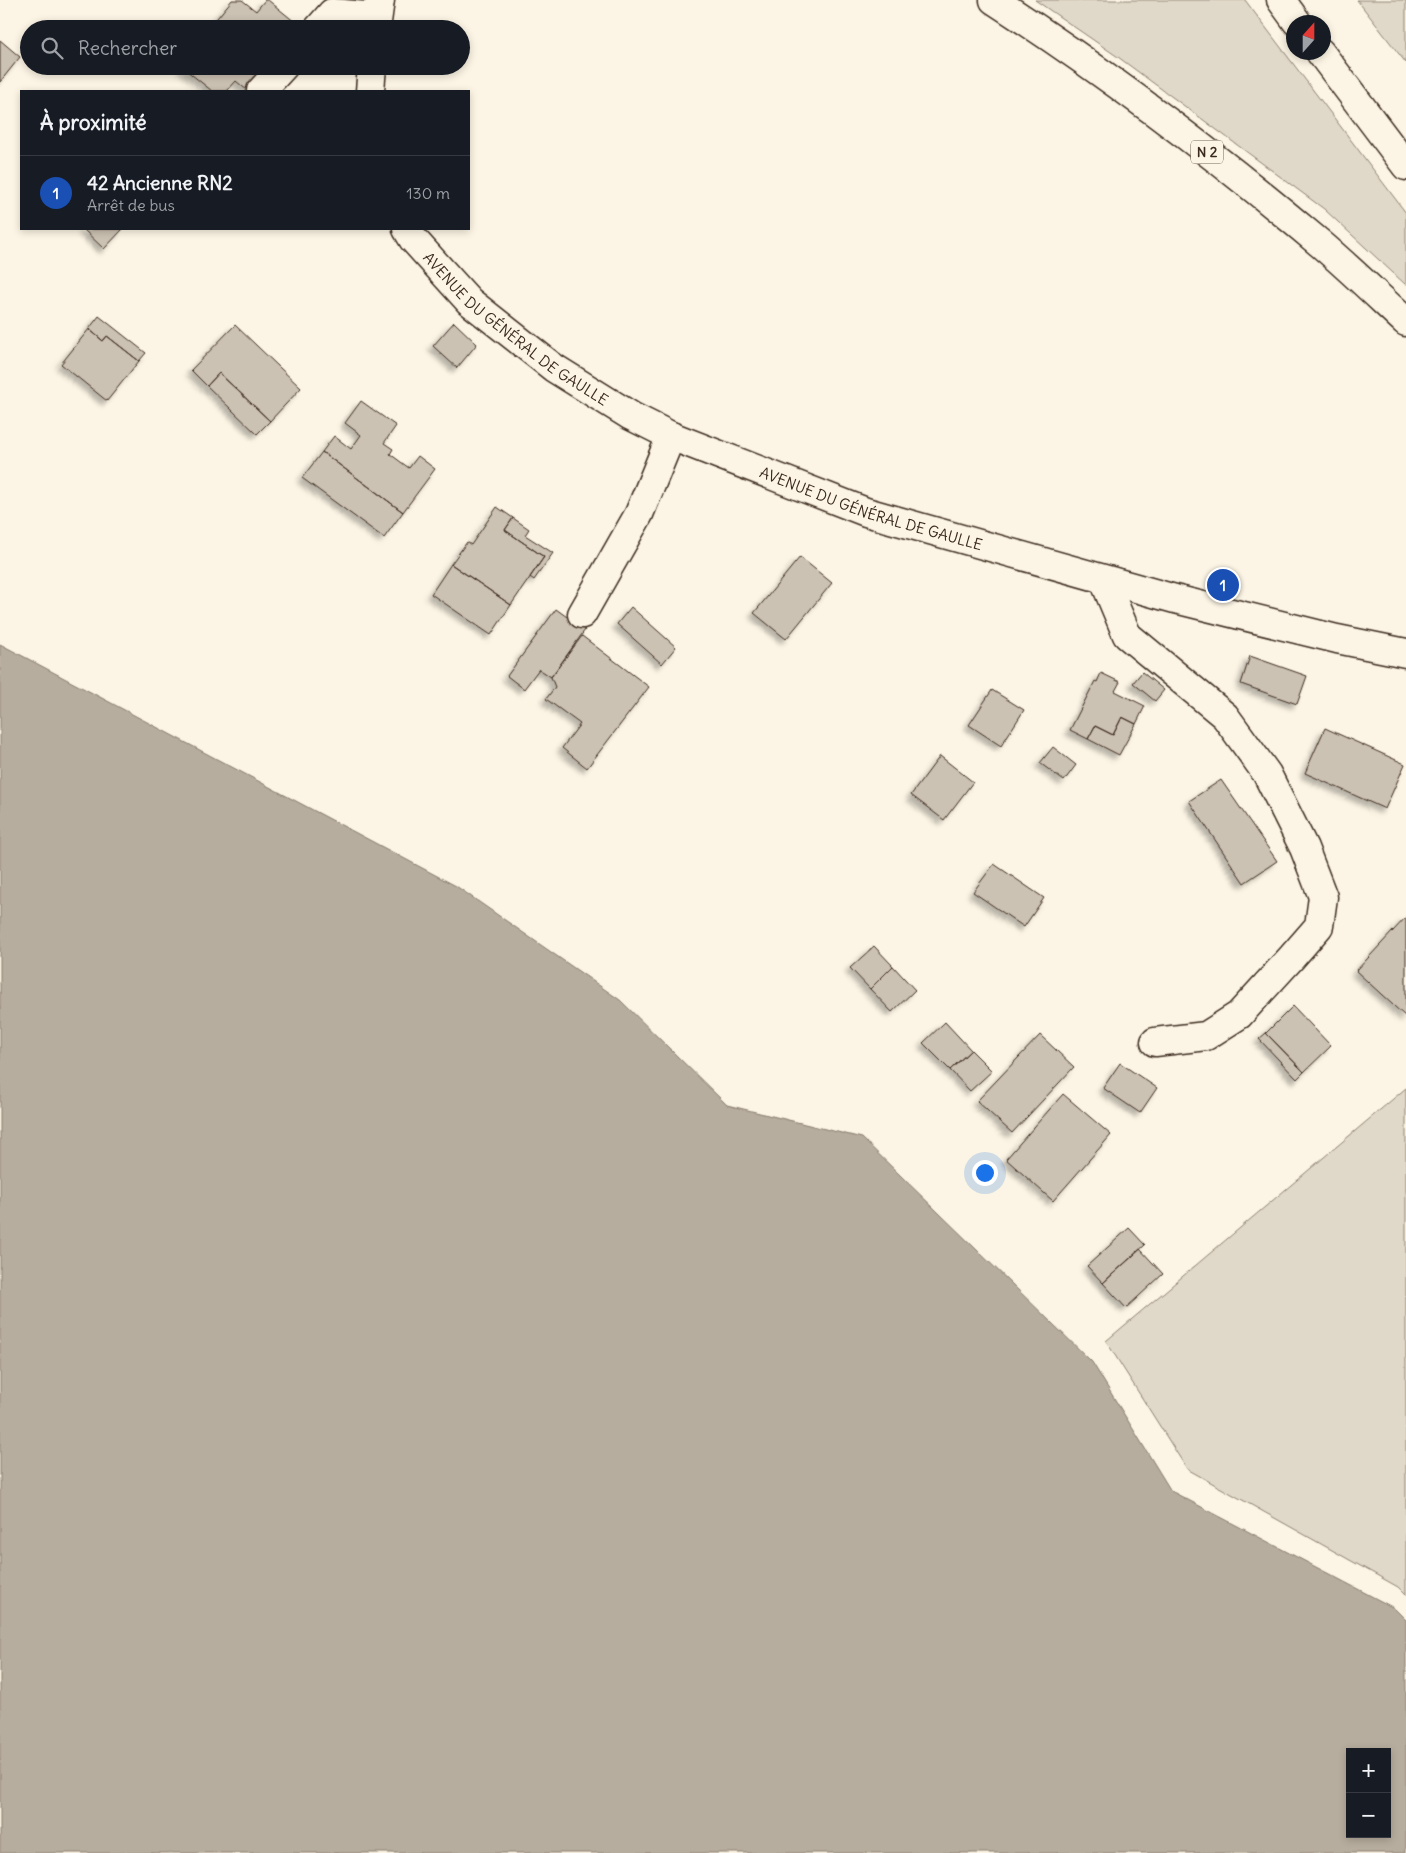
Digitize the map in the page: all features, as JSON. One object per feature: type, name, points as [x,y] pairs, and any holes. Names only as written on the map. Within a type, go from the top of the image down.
[{"type":"main road","name":"N 2","points":[[994,0],[1132,95],[1233,172],[1323,246],[1406,322]]},
{"type":"main road","points":[[1281,0],[1292,15]]},
{"type":"main road","points":[[326,20],[332,13],[377,15]]},
{"type":"main road","points":[[1326,60],[1406,166]]},
{"type":"main road","points":[[262,90],[276,75]]},
{"type":"main road","points":[[370,90],[371,75]]},
{"type":"main road","name":"AVENUE DU GÉNÉRAL DE GAULLE","points":[[408,230],[413,239],[469,301],[523,344],[554,368],[592,392],[631,416],[671,436],[866,512],[1104,580],[1337,639],[1406,653]]},
{"type":"main road","points":[[582,614],[639,514],[671,436]]},
{"type":"main road","points":[[1104,580],[1127,635],[1225,716],[1267,774],[1304,848],[1323,897],[1319,926],[1239,1015],[1206,1036],[1156,1042]]},
{"type":"shaded area","points":[[1035,0],[1245,0],[1286,54],[1286,60],[1290,60],[1406,213],[1406,285],[1324,209],[1118,57]]},
{"type":"shaded area","points":[[1357,0],[1406,0],[1406,63]]},
{"type":"shaded area","points":[[0,644],[456,886],[620,1000],[727,1105],[862,1138],[1092,1362],[1171,1491],[1394,1608],[1406,1620],[1406,1853],[0,1853]]},
{"type":"shaded area","points":[[1406,1088],[1406,1595],[1398,1587],[1187,1469],[1106,1341]]},
{"type":"building","points":[[232,0],[242,0],[256,11],[265,0],[268,0],[292,20],[215,20]]},
{"type":"building","points":[[0,40],[20,57],[0,82]]},
{"type":"building","points":[[192,75],[262,75],[249,90],[236,81],[228,90],[211,90]]},
{"type":"building","points":[[84,230],[122,230],[104,249]]},
{"type":"building","points":[[99,316],[146,353],[139,361],[107,336],[103,341],[89,329]]},
{"type":"building","points":[[454,322],[477,344],[457,368],[433,346]]},
{"type":"building","points":[[235,325],[301,388],[270,421],[219,373],[207,386],[191,370]]},
{"type":"building","points":[[89,329],[103,341],[107,336],[139,361],[107,401],[61,364]]},
{"type":"building","points":[[219,373],[270,421],[257,434],[207,386]]},
{"type":"building","points":[[361,401],[396,426],[384,443],[393,449],[390,454],[409,468],[418,456],[435,469],[403,512],[322,452],[334,436],[351,449],[361,435],[345,423]]},
{"type":"building","points":[[322,452],[403,512],[384,538],[302,478]]},
{"type":"building","points":[[497,507],[513,518],[505,530],[544,557],[511,605],[451,564],[467,542],[471,545]]},
{"type":"building","points":[[513,518],[529,529],[525,535],[553,553],[534,580],[530,577],[544,557],[505,530]]},
{"type":"building","points":[[800,557],[832,583],[786,639],[754,613]]},
{"type":"building","points":[[451,564],[511,605],[491,635],[431,594]]},
{"type":"building","points":[[631,607],[676,647],[662,664],[617,624]]},
{"type":"building","points":[[556,609],[585,630],[551,677],[539,669],[524,689],[507,676]]},
{"type":"building","points":[[582,636],[649,687],[587,768],[562,748],[580,724],[546,699],[555,687],[551,677]]},
{"type":"building","points":[[1250,656],[1307,676],[1297,704],[1241,684]]},
{"type":"building","points":[[1142,672],[1164,690],[1155,701],[1133,683]]},
{"type":"building","points":[[1101,673],[1120,682],[1115,691],[1145,706],[1136,724],[1122,717],[1113,735],[1095,726],[1088,739],[1070,730]]},
{"type":"building","points":[[992,690],[1024,710],[1001,746],[969,725]]},
{"type":"building","points":[[1122,717],[1136,724],[1119,755],[1088,739],[1095,726],[1113,735]]},
{"type":"building","points":[[1325,728],[1405,764],[1385,809],[1305,773]]},
{"type":"building","points":[[1053,747],[1076,765],[1064,781],[1040,763]]},
{"type":"building","points":[[940,756],[973,782],[944,820],[911,795]]},
{"type":"building","points":[[1221,780],[1277,861],[1244,883],[1189,801]]},
{"type":"building","points":[[994,864],[1044,898],[1024,927],[973,892]]},
{"type":"building","points":[[1406,917],[1406,1017],[1356,971]]},
{"type":"building","points":[[874,946],[893,966],[870,989],[850,968]]},
{"type":"building","points":[[893,966],[915,990],[892,1012],[870,989]]},
{"type":"building","points":[[1293,1006],[1331,1046],[1304,1072],[1266,1033]]},
{"type":"building","points":[[945,1022],[971,1050],[950,1070],[923,1043]]},
{"type":"building","points":[[1266,1033],[1304,1072],[1297,1079],[1259,1039]]},
{"type":"building","points":[[1040,1035],[1074,1067],[1012,1133],[977,1101]]},
{"type":"building","points":[[971,1050],[992,1071],[970,1091],[950,1070]]},
{"type":"building","points":[[1120,1063],[1157,1088],[1140,1113],[1103,1088]]},
{"type":"building","points":[[1063,1094],[1111,1135],[1053,1201],[1006,1159]]},
{"type":"building","points":[[1129,1228],[1145,1245],[1103,1283],[1087,1266]]},
{"type":"building","points":[[1140,1249],[1163,1274],[1126,1308],[1103,1283]]},
{"type":"place","name":"42 Ancienne RN2","points":[[1223,585]]}]
